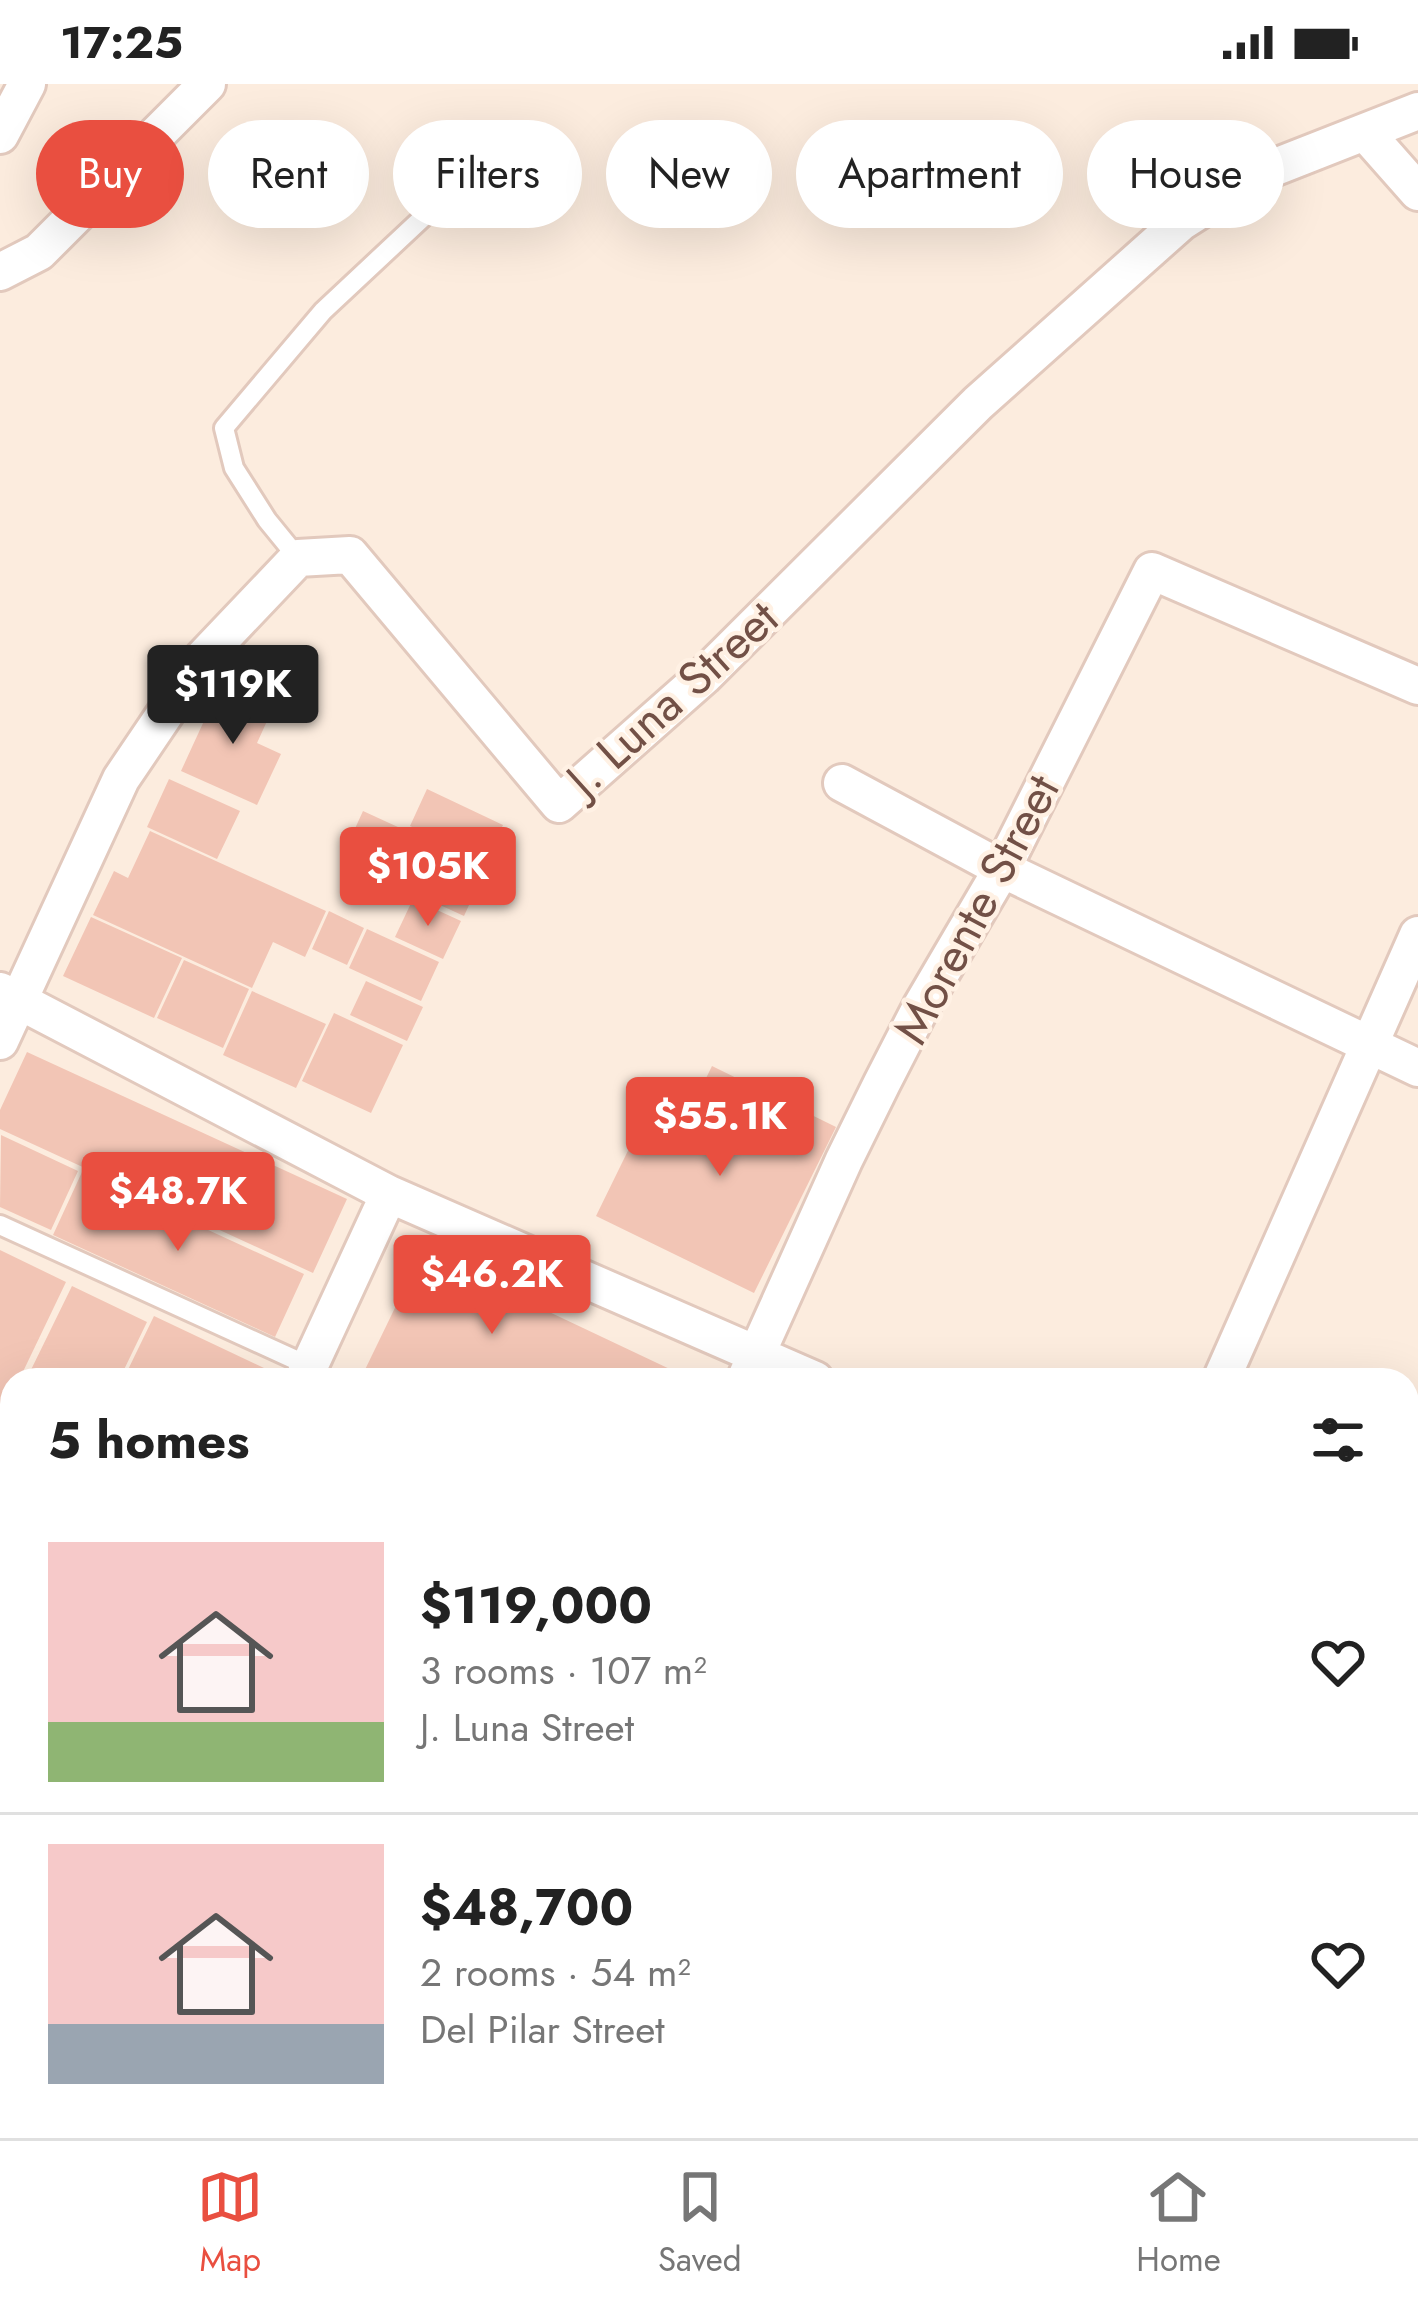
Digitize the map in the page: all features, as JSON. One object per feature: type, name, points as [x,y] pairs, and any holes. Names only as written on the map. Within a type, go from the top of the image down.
[{"type":"street","points":[[0,136],[27,84]]},
{"type":"street","points":[[0,272],[39,252],[207,84]]},
{"type":"street","name":"J. Luna Street","points":[[298,558],[350,555],[559,804],[704,676],[978,403],[1181,222],[1255,175],[1418,111]]},
{"type":"street","points":[[1365,132],[1418,192]]},
{"type":"street","points":[[0,1041],[10,996],[121,779],[202,659],[298,558]]},
{"type":"street","name":"Morente Street","points":[[751,1367],[844,1160],[902,1045],[1002,869],[1152,571],[1418,686]]},
{"type":"street","points":[[842,783],[1002,869],[1418,1068]]},
{"type":"street","points":[[1226,1368],[1418,935]]},
{"type":"street","points":[[10,996],[389,1194],[751,1367]]},
{"type":"street","points":[[308,1368],[389,1194]]},
{"type":"lane","points":[[298,558],[267,520],[235,467],[224,428],[323,311],[412,228]]},
{"type":"lane","points":[[0,1225],[296,1368]]},
{"type":"building","points":[[221,684],[273,708],[257,743],[281,754],[257,805],[181,771]]},
{"type":"building","points":[[169,779],[240,811],[217,859],[147,827]]},
{"type":"building","points":[[427,789],[503,825],[486,862],[410,826]]},
{"type":"building","points":[[363,811],[435,844],[413,890],[342,857]]},
{"type":"building","points":[[150,831],[326,911],[305,957],[273,942],[252,988],[93,915],[114,871],[128,878]]},
{"type":"building","points":[[438,846],[486,868],[464,916],[416,894]]},
{"type":"building","points":[[413,899],[461,921],[443,959],[395,937]]},
{"type":"building","points":[[329,911],[364,928],[347,965],[312,949]]},
{"type":"building","points":[[91,917],[182,958],[154,1018],[63,976]]},
{"type":"building","points":[[367,929],[439,962],[421,1001],[349,968]]},
{"type":"building","points":[[184,960],[249,989],[223,1048],[157,1018]]},
{"type":"building","points":[[366,981],[423,1007],[407,1041],[350,1015]]},
{"type":"building","points":[[252,991],[326,1024],[296,1088],[223,1055]]},
{"type":"building","points":[[334,1013],[403,1045],[371,1113],[302,1081]]},
{"type":"building","points":[[27,1052],[347,1199],[313,1273],[0,1129],[0,1110]]},
{"type":"building","points":[[712,1066],[836,1127],[754,1293],[596,1216],[643,1120],[677,1137]]},
{"type":"building","points":[[1,1135],[78,1171],[51,1230],[0,1207]]},
{"type":"building","points":[[82,1172],[304,1274],[275,1337],[53,1235]]},
{"type":"building","points":[[0,1250],[66,1282],[25,1368],[0,1368]]},
{"type":"building","points":[[422,1252],[668,1368],[366,1368]]},
{"type":"building","points":[[72,1286],[147,1322],[125,1368],[32,1368]]},
{"type":"building","points":[[154,1316],[264,1368],[129,1368]]}]
